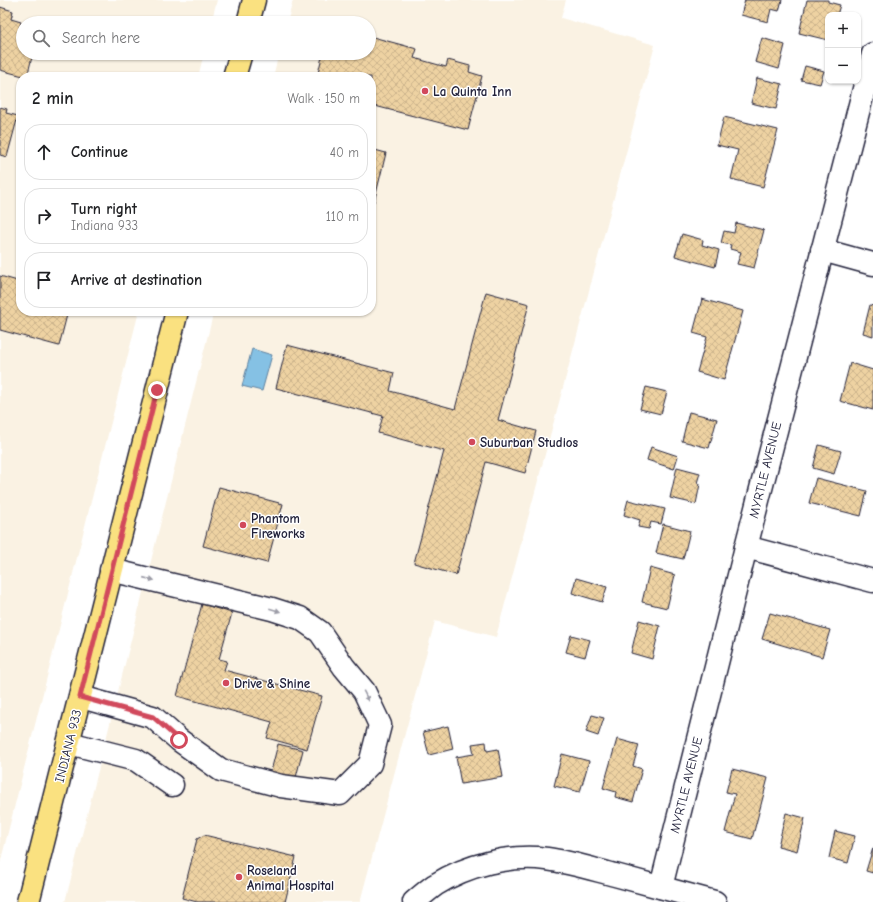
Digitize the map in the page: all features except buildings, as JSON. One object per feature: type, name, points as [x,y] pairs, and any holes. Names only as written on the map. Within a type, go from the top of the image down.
[{"type":"main road","points":[[250,16],[254,0]]},
{"type":"main road","points":[[235,72],[238,60]]},
{"type":"main road","name":"INDIANA 933","points":[[28,902],[176,316]]},
{"type":"street","name":"MYRTLE AVENUE","points":[[661,887],[746,547],[873,54]]},
{"type":"street","points":[[822,250],[873,264]]},
{"type":"street","points":[[746,547],[873,581]]},
{"type":"street","points":[[80,697],[153,717],[179,740],[221,770],[281,786],[340,794],[370,764],[380,724],[364,691],[344,667],[320,632],[300,618],[272,609],[111,570]]},
{"type":"street","points":[[69,743],[136,760],[172,785]]},
{"type":"street","points":[[414,902],[435,885],[457,873],[485,864],[510,859],[532,858],[547,859],[572,864],[715,902]]},
{"type":"shaded area","points":[[0,0],[217,0],[213,16],[16,16],[16,60],[202,60],[199,72],[16,72],[16,316],[138,316],[0,864]]},
{"type":"shaded area","points":[[293,0],[566,0],[561,18],[655,45],[496,637],[435,621],[360,902],[65,902],[213,316],[376,316],[376,72],[274,72],[277,60],[376,60],[376,16],[289,16]]},
{"type":"water","points":[[252,349],[272,355],[262,391],[242,386]]},
{"type":"place","name":"La Quinta Inn","points":[[425,91]]},
{"type":"place","name":"Suburban Studios","points":[[472,442]]},
{"type":"place","name":"Phantom Fireworks","points":[[243,525]]},
{"type":"place","name":"Drive & Shine","points":[[226,683]]},
{"type":"place","name":"Roseland Animal Hospital","points":[[239,877]]},
{"type":"route","points":[[157,390],[80,697],[153,717],[179,740]]}]
